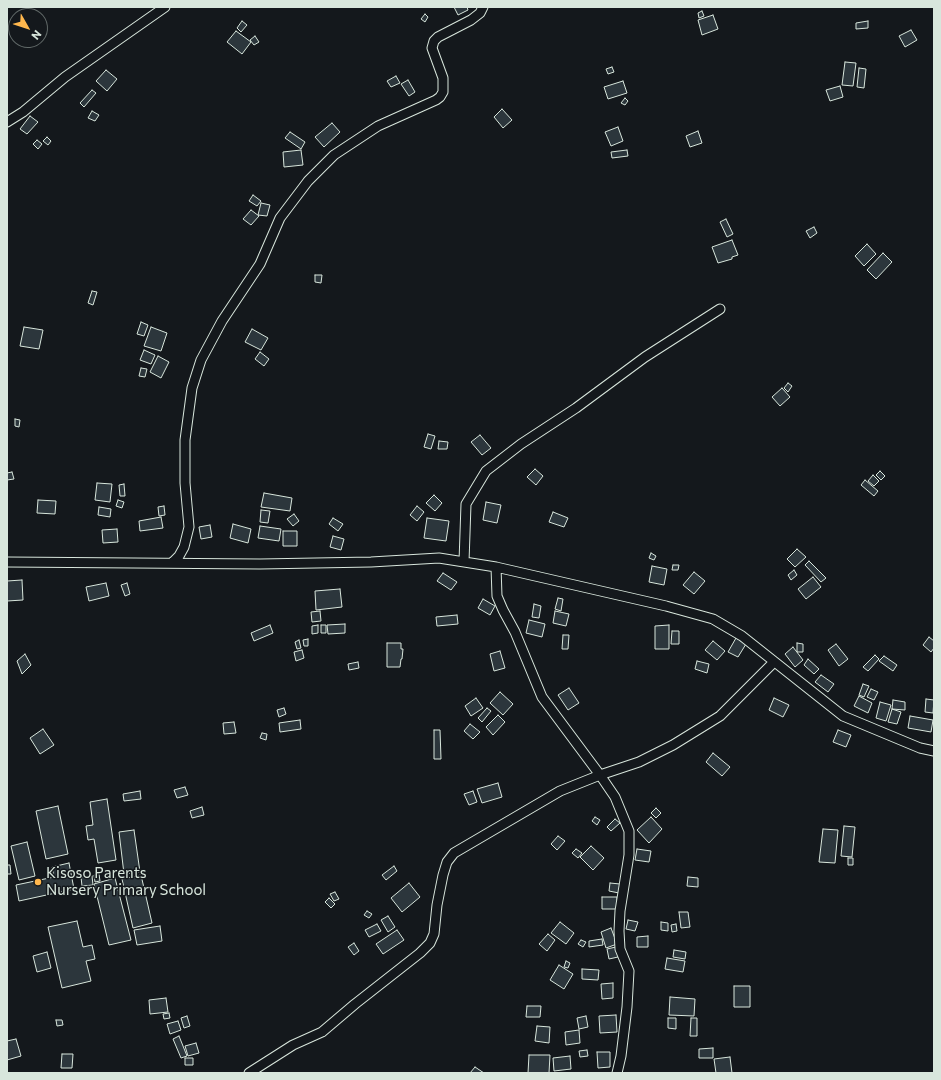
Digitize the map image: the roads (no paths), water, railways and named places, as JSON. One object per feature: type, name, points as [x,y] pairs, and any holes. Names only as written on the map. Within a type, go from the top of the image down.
[{"type":"street","points":[[7,122],[23,112],[65,77],[165,7]]},
{"type":"street","points":[[172,563],[179,556],[184,547],[189,527],[185,483],[185,440],[192,388],[201,360],[222,321],[260,264],[280,218],[308,181],[334,155],[378,126],[440,97],[443,92],[443,78],[432,48],[434,41],[438,37],[480,14],[483,7]]},
{"type":"street","points":[[464,562],[466,504],[486,471],[521,444],[576,408],[645,357],[720,309]]},
{"type":"street","points":[[7,562],[260,564],[371,562],[439,558],[496,567],[666,606],[713,619],[742,636],[843,716],[920,748],[934,751]]},
{"type":"street","points":[[496,567],[498,596],[503,610],[515,632],[542,697],[615,797],[629,831],[629,854],[620,911],[619,931],[620,949],[629,971],[626,1014],[621,1056],[617,1073]]},
{"type":"street","points":[[249,1073],[293,1044],[322,1032],[420,953],[430,943],[434,934],[437,905],[443,875],[447,862],[454,853],[560,791],[646,759],[673,745],[720,716],[774,662]]},
{"type":"place","name":"Kisoso Parents Nursery Primary School","points":[[38,882]]}]
